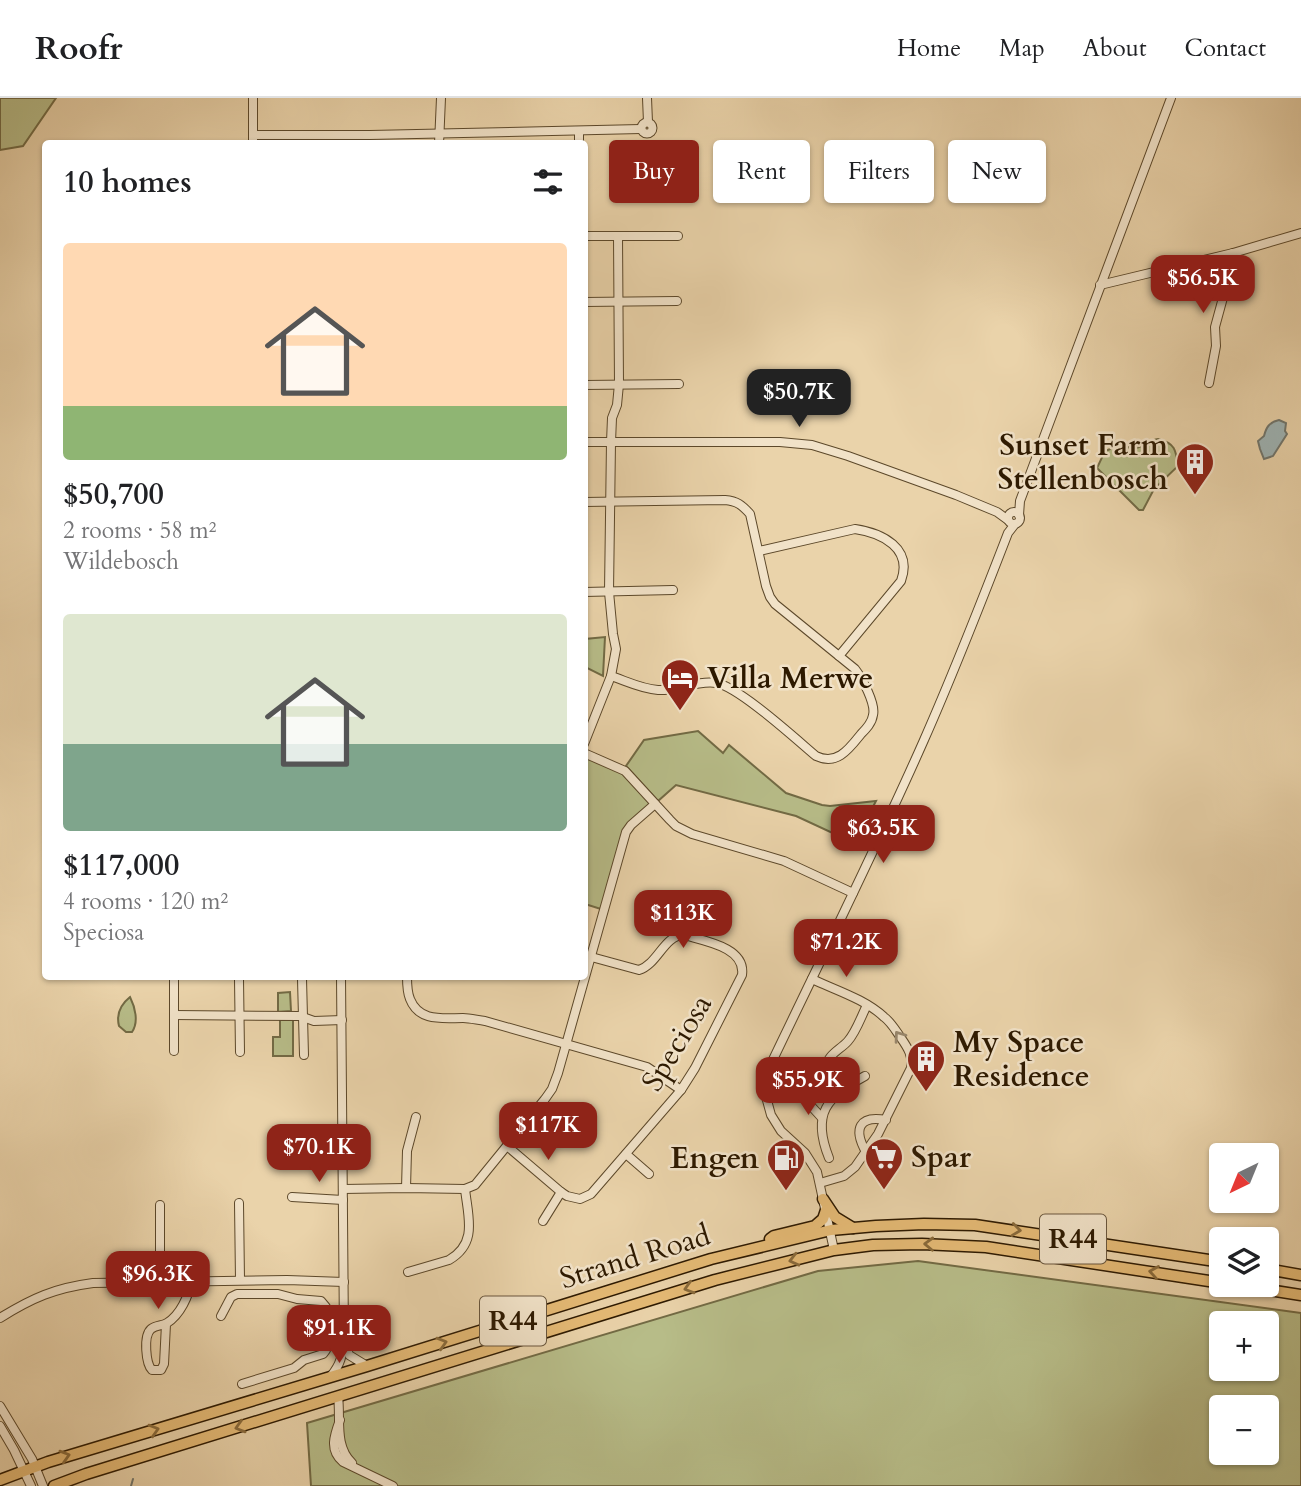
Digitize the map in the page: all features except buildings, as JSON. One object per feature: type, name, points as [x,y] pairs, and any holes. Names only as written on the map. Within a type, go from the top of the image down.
[{"type":"main road","points":[[825,1204],[839,1220],[853,1228]]},
{"type":"main road","points":[[760,1247],[774,1236],[816,1226],[823,1219],[825,1204]]},
{"type":"main road","name":"Strand Road","points":[[0,1480],[30,1468],[710,1259],[831,1230],[924,1224],[975,1225],[1209,1260]]},
{"type":"main road","name":"Strand Road","points":[[54,1486],[715,1280],[834,1250],[873,1245],[922,1244],[985,1247],[1209,1281]]},
{"type":"main road","points":[[1279,1271],[1301,1275]]},
{"type":"main road","points":[[1279,1292],[1301,1295]]},
{"type":"main road","points":[[338,1396],[349,1371]]},
{"type":"main road","points":[[316,1381],[333,1388],[338,1396]]},
{"type":"street","points":[[253,98],[253,139],[370,139],[439,133],[579,131],[645,126],[647,98]]},
{"type":"street","points":[[439,140],[441,98]]},
{"type":"street","points":[[834,1250],[817,1172],[805,1153],[775,1123],[767,1105],[765,1084],[769,1068],[924,740],[970,634],[1171,98]]},
{"type":"street","points":[[579,131],[579,140]]},
{"type":"street","points":[[1100,285],[1233,253],[1301,233]]},
{"type":"street","points":[[588,236],[678,236]]},
{"type":"street","points":[[588,734],[611,676],[616,649],[609,592],[612,418],[617,405],[619,384],[618,236]]},
{"type":"street","points":[[1209,383],[1216,346],[1215,327],[1233,253]]},
{"type":"street","points":[[588,302],[677,301]]},
{"type":"street","points":[[588,385],[679,384]]},
{"type":"street","points":[[588,442],[780,442],[813,445],[1012,518]]},
{"type":"street","points":[[588,502],[725,500],[743,506],[750,514],[770,597],[859,674],[872,702],[874,714],[846,752],[836,758],[824,759],[816,756],[741,694],[724,685],[705,683],[657,690],[611,676]]},
{"type":"street","points":[[759,551],[855,529],[892,542],[897,547],[903,567],[901,580],[839,656]]},
{"type":"street","points":[[588,592],[673,590]]},
{"type":"street","points":[[588,755],[625,772],[676,825],[692,834],[784,861],[853,893]]},
{"type":"street","points":[[588,956],[626,832],[655,804]]},
{"type":"street","name":"Speciosa","points":[[561,1192],[580,1199],[591,1194],[681,1090],[695,1068],[742,975],[743,968],[741,962],[729,950],[684,935],[673,938],[648,965],[639,970],[588,956]]},
{"type":"street","points":[[812,979],[886,1018],[907,1046],[911,1058],[911,1068],[866,1152],[851,1172],[820,1183]]},
{"type":"street","points":[[174,980],[174,1051]]},
{"type":"street","points":[[239,980],[240,1052]]},
{"type":"street","points":[[302,980],[304,1055]]},
{"type":"street","points":[[330,1377],[339,1366],[344,1338],[341,980]]},
{"type":"street","points":[[408,980],[410,999],[425,1016],[485,1021],[647,1066],[681,1090]]},
{"type":"street","points":[[343,1189],[464,1189],[475,1185],[552,1089],[567,1044],[582,980]]},
{"type":"street","points":[[843,1088],[826,1064],[850,1038],[867,1006]]},
{"type":"street","points":[[174,1015],[342,1020]]},
{"type":"street","points":[[828,1158],[822,1137],[822,1118],[830,1101],[843,1088],[865,1076]]},
{"type":"street","points":[[802,1096],[822,1118]]},
{"type":"street","points":[[406,1188],[407,1151],[416,1117]]},
{"type":"street","points":[[866,1152],[860,1140],[860,1128],[868,1120],[886,1119]]},
{"type":"street","points":[[507,1146],[561,1192],[543,1221]]},
{"type":"street","points":[[625,1154],[649,1174]]},
{"type":"street","points":[[408,1272],[449,1260],[463,1248],[469,1236],[464,1189]]},
{"type":"street","points":[[292,1197],[343,1200]]},
{"type":"street","points":[[239,1203],[240,1280]]},
{"type":"street","points":[[160,1205],[160,1282]]},
{"type":"street","points":[[0,1318],[46,1293],[68,1286],[93,1283],[240,1280],[344,1282]]},
{"type":"street","points":[[297,1280],[297,1299]]},
{"type":"street","points":[[166,1324],[164,1364],[158,1372],[147,1364],[146,1337],[151,1329],[166,1324],[174,1316],[184,1303],[191,1281]]},
{"type":"street","points":[[221,1316],[231,1297],[237,1294],[278,1294],[321,1301],[326,1307],[326,1350],[294,1368],[242,1384]]},
{"type":"street","points":[[344,1338],[349,1355],[367,1366]]},
{"type":"street","points":[[338,1396],[340,1420],[333,1441],[335,1452],[341,1460],[393,1486]]},
{"type":"street","points":[[0,1406],[30,1468],[30,1486]]},
{"type":"street","points":[[0,1426],[43,1486]]},
{"type":"green space","points":[[0,98],[56,98],[23,146],[0,150]]},
{"type":"green space","points":[[1158,439],[1174,448],[1178,466],[1154,489],[1143,510],[1139,510],[1097,468],[1105,451],[1120,446],[1138,448]]},
{"type":"green space","points":[[605,637],[603,676],[588,668],[588,639]]},
{"type":"green space","points":[[698,731],[723,753],[729,745],[786,793],[830,806],[876,801],[854,843],[796,816],[676,785],[658,801],[626,766],[644,740]]},
{"type":"green space","points":[[588,755],[621,769],[655,804],[631,825],[604,910],[588,905]]},
{"type":"green space","points":[[290,992],[291,1011],[278,1012],[278,993]]},
{"type":"green space","points":[[130,997],[136,1019],[132,1032],[126,1032],[119,1026],[118,1018],[121,1007]]},
{"type":"green space","points":[[280,1020],[293,1020],[293,1056],[273,1056],[273,1037],[280,1037]]},
{"type":"green space","points":[[918,1261],[1301,1313],[1301,1486],[311,1486],[307,1423],[818,1271]]},
{"type":"shaded area","points":[[1279,420],[1286,423],[1287,434],[1273,456],[1264,459],[1258,441],[1270,424]]},
{"type":"waterway","points":[[131,1486],[133,1479]]},
{"type":"place","name":"Sunset Farm Stellenbosch","points":[[1195,496]]},
{"type":"place","name":"Villa Merwe","points":[[680,712]]},
{"type":"place","name":"My Space Residence","points":[[926,1093]]},
{"type":"place","name":"Spar","points":[[884,1191]]},
{"type":"place","name":"Engen","points":[[786,1192]]}]
